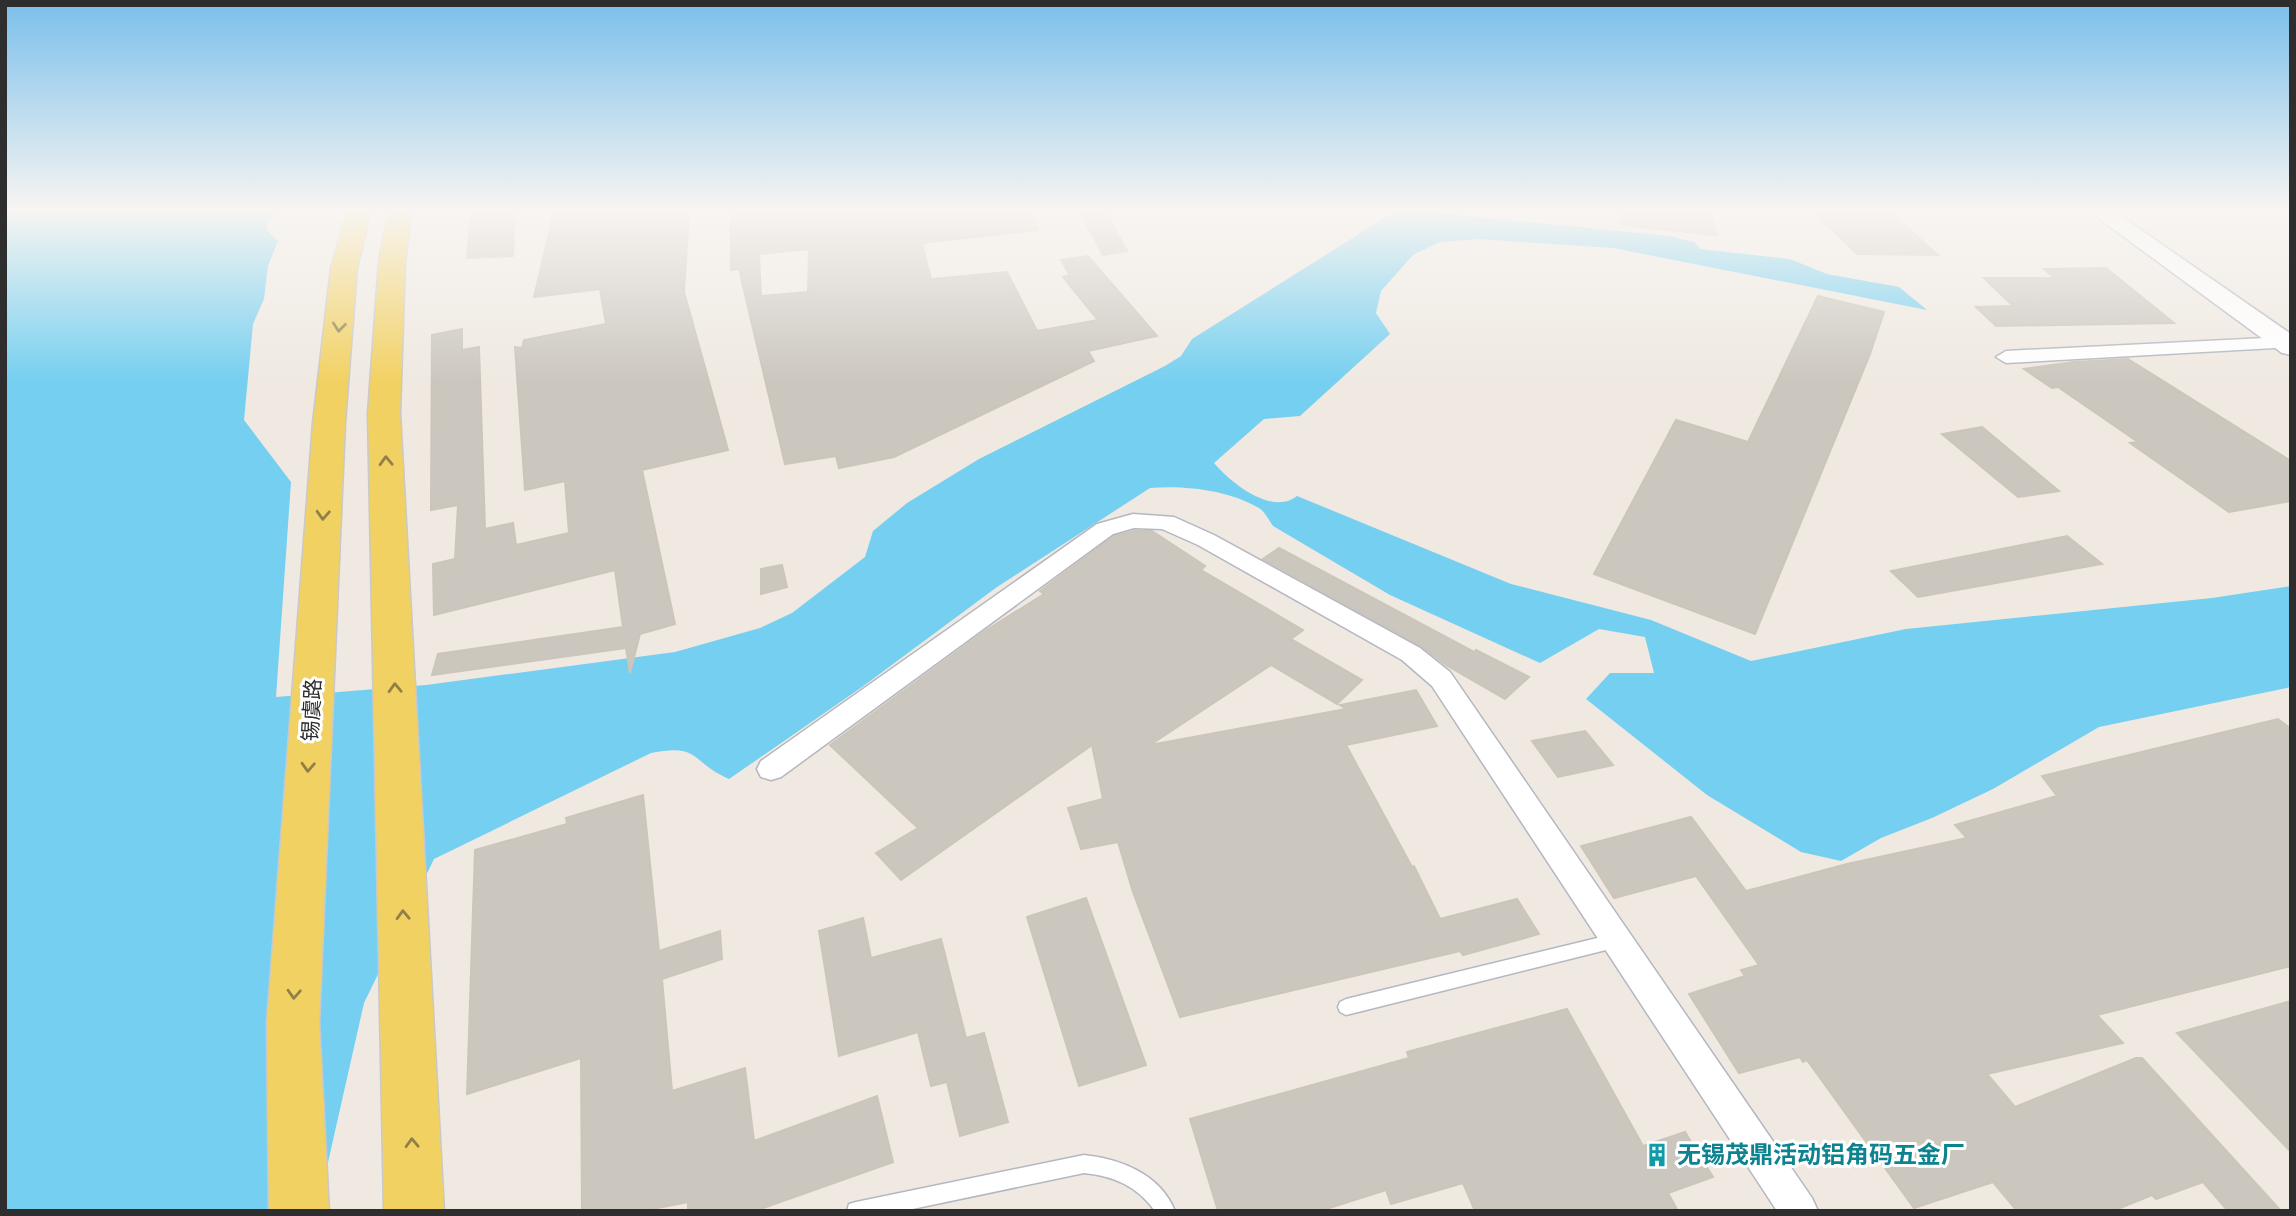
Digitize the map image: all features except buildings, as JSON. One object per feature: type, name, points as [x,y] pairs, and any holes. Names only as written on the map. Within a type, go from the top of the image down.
[{"type":"main road","name":"锡虞路","points":[[299,1211],[293,1023],[329,423],[344,269]]},
{"type":"main road","points":[[391,269],[384,413],[414,1211]]},
{"type":"main road","points":[[2181,269],[2288,345]]},
{"type":"main road","points":[[2219,269],[2280,310]]},
{"type":"street","points":[[2006,357],[2288,345]]},
{"type":"street","points":[[771,769],[1105,529],[1133,521],[1166,522],[1206,540],[1411,654],[1441,679],[1799,1211]]},
{"type":"lane","points":[[1346,1007],[1618,939]]},
{"type":"lane","points":[[856,1211],[1084,1164],[1117,1169],[1139,1180],[1156,1195],[1166,1211]]},
{"type":"water","points":[[5,269],[268,269],[264,299],[253,324],[244,420],[291,482],[276,697],[426,685],[675,652],[760,628],[792,613],[865,557],[873,531],[907,503],[979,459],[1165,366],[1181,356],[1192,339],[1304,269],[1401,269],[1381,291],[1376,313],[1390,334],[1300,416],[1264,419],[1214,463],[1241,488],[1264,500],[1287,501],[1297,496],[1511,584],[1651,620],[1751,661],[1906,629],[2212,598],[2291,586],[2291,687],[2099,727],[1993,789],[1932,818],[1881,838],[1841,861],[1801,852],[1707,795],[1586,699],[1610,673],[1654,673],[1645,637],[1599,629],[1540,663],[1390,595],[1273,526],[1261,510],[1247,502],[1206,490],[1150,488],[997,587],[862,687],[729,779],[687,752],[679,750],[651,753],[434,859],[364,1003],[317,1211],[5,1211]]},
{"type":"water","points":[[1718,269],[1814,269],[1827,274],[1899,287],[1927,310]]},
{"type":"place","name":"无锡茂鼎活动铝角码五金厂","points":[[1657,1155]]}]
